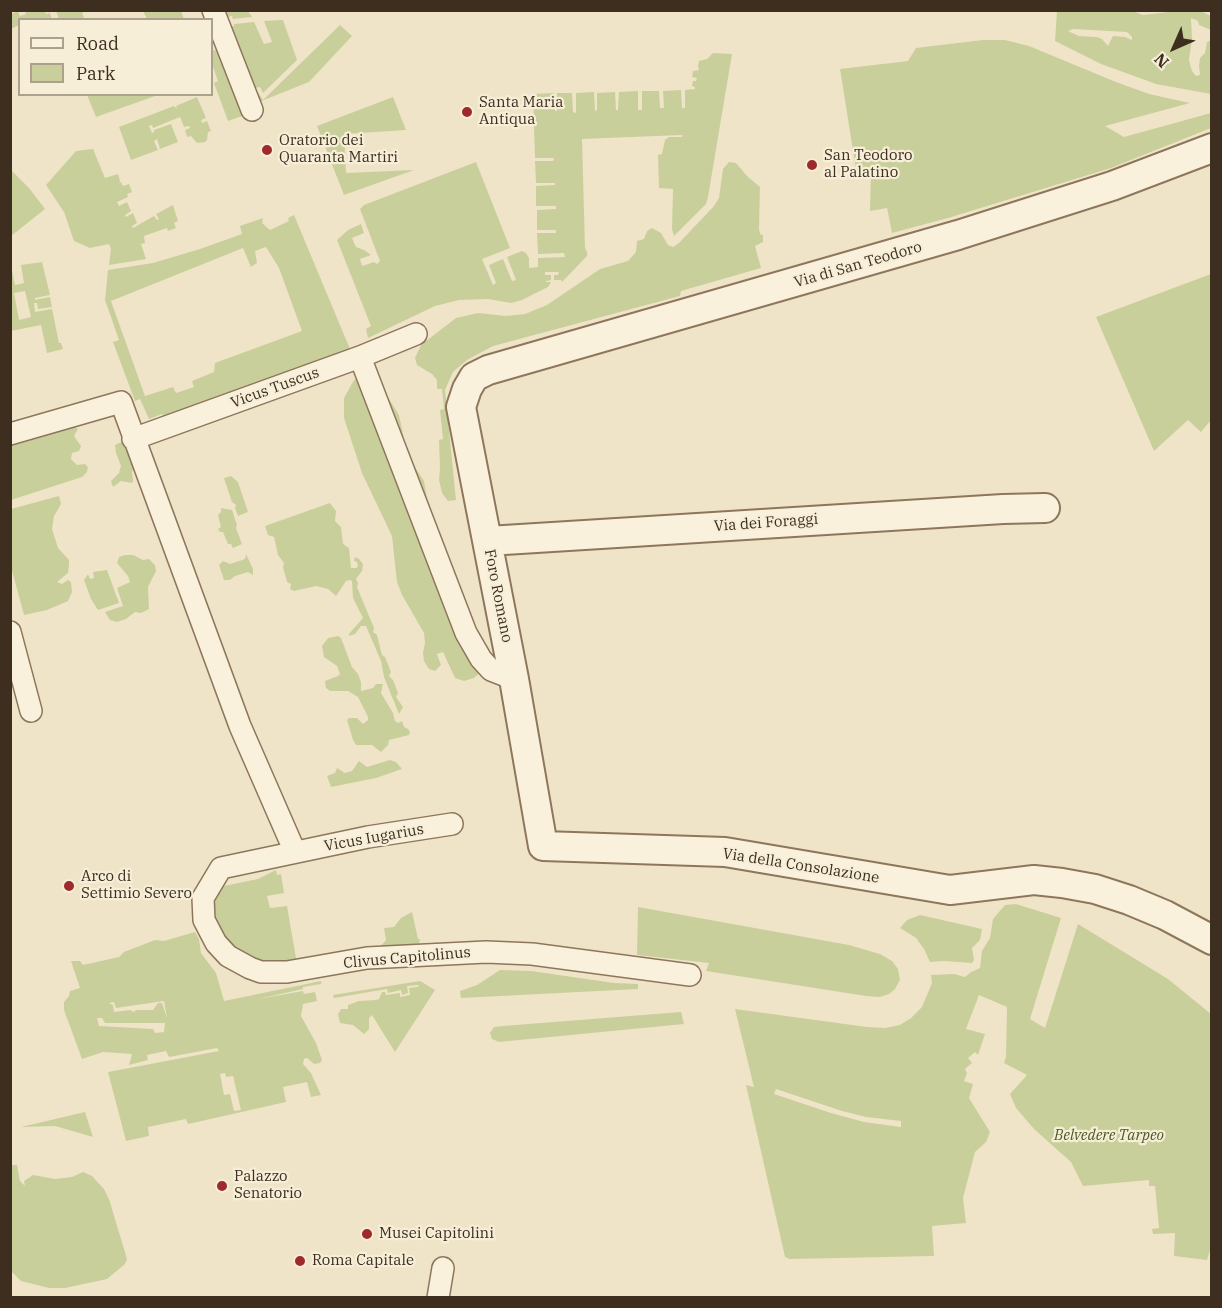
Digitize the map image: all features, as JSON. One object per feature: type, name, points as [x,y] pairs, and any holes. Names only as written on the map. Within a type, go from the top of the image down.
[{"type":"street","points":[[213,10],[252,110]]},
{"type":"street","name":"Via di San Teodoro","points":[[500,367],[929,244],[1112,186],[1212,147]]},
{"type":"street","name":"Vicus Tuscus","points":[[133,439],[360,357],[416,334]]},
{"type":"street","points":[[360,357],[466,633],[481,659],[491,670],[514,679]]},
{"type":"street","name":"Foro Romano","points":[[500,367],[474,377],[466,389],[461,407],[514,679],[543,846]]},
{"type":"street","points":[[10,434],[121,402],[240,726],[295,852]]},
{"type":"street","name":"Via dei Foraggi","points":[[488,541],[1045,508]]},
{"type":"street","points":[[10,632],[31,711]]},
{"type":"street","name":"Vicus Iugarius","points":[[221,868],[368,837],[452,824]]},
{"type":"street","name":"Via della Consolazione","points":[[543,846],[657,852],[725,852],[937,889],[962,889],[1034,880],[1095,889],[1129,900],[1165,915],[1212,940]]},
{"type":"street","name":"Clivus Capitolinus","points":[[221,868],[203,898],[204,920],[216,943],[228,956],[261,972],[287,972],[367,958],[486,952],[532,954],[690,975]]},
{"type":"street","points":[[438,1298],[443,1268]]},
{"type":"green space","points":[[56,10],[87,11],[82,13],[84,18],[59,18]]},
{"type":"green space","points":[[18,11],[20,16],[26,14],[25,11],[45,11],[46,14],[49,11],[52,18],[18,18],[18,26],[11,29],[11,14]]},
{"type":"green space","points":[[143,11],[181,11],[184,18],[146,18]]},
{"type":"green space","points":[[219,11],[248,11],[252,17],[233,19],[232,16],[227,17],[230,26],[254,22],[264,44],[272,42],[264,21],[283,20],[297,60],[263,93],[260,87],[255,88],[263,100],[340,25],[352,36],[309,82],[259,102]]},
{"type":"green space","points":[[1057,11],[1133,11],[1143,15],[1200,11],[1211,16],[1211,30],[1199,25],[1198,21],[1191,18],[1192,39],[1189,60],[1192,71],[1196,76],[1200,75],[1200,58],[1205,53],[1207,42],[1211,40],[1211,94],[1156,84],[1101,64],[1055,41]],"holes":[[[1073,29],[1127,32],[1132,40],[1113,36],[1108,46],[1097,37],[1079,36],[1068,31]]]},
{"type":"green space","points":[[983,40],[1005,40],[1029,46],[1149,94],[1190,103],[1105,126],[1124,137],[1211,113],[1211,128],[1111,168],[892,233],[887,208],[870,211],[871,172],[856,169],[840,69],[908,61],[916,48]]},
{"type":"green space","points":[[213,50],[224,51],[248,114],[228,121],[214,83],[218,81],[213,67]]},
{"type":"green space","points":[[713,53],[732,54],[708,197],[706,204],[674,236],[672,229],[673,189],[659,188],[658,155],[662,154],[665,140],[669,137],[682,137],[682,135],[582,139],[587,256],[562,282],[554,280],[554,275],[558,275],[559,272],[545,272],[545,275],[551,275],[551,280],[546,281],[551,282],[548,287],[522,300],[511,303],[488,299],[459,300],[435,306],[368,338],[366,329],[371,326],[337,240],[348,230],[361,224],[364,233],[352,238],[356,247],[371,255],[360,259],[362,266],[374,262],[377,264],[380,261],[360,209],[364,205],[476,162],[510,248],[482,259],[493,285],[496,283],[489,265],[503,259],[512,281],[516,280],[507,257],[522,251],[526,253],[529,258],[529,268],[538,267],[538,258],[565,257],[564,253],[538,254],[537,233],[556,233],[556,230],[537,230],[537,210],[556,209],[556,206],[536,206],[536,186],[555,185],[555,183],[536,183],[535,161],[553,161],[554,158],[535,158],[533,94],[554,93],[555,111],[557,111],[557,93],[572,93],[573,112],[576,113],[576,93],[594,92],[595,111],[597,110],[597,93],[615,92],[616,110],[618,110],[619,92],[638,91],[638,110],[642,110],[642,91],[659,91],[660,108],[664,108],[663,91],[681,90],[682,108],[685,108],[685,90],[695,89],[692,86],[693,81],[697,78],[692,77],[693,71],[699,70],[699,61],[707,59]]},
{"type":"green space","points":[[87,96],[155,96],[96,117]]},
{"type":"green space","points":[[197,97],[206,118],[201,120],[202,123],[207,121],[211,131],[208,132],[205,142],[197,143],[191,136],[187,137],[185,130],[190,128],[189,126],[184,127],[180,117],[153,128],[152,125],[149,126],[152,133],[154,130],[171,124],[178,142],[160,149],[157,139],[154,141],[158,150],[131,160],[119,127],[174,106],[177,109],[176,106]]},
{"type":"green space","points":[[393,97],[406,130],[344,134],[346,173],[414,170],[344,195],[317,126]]},
{"type":"green space","points":[[93,149],[105,178],[118,174],[119,183],[121,182],[123,186],[129,184],[132,192],[127,194],[128,197],[117,202],[119,206],[127,202],[131,211],[125,215],[126,217],[133,213],[137,223],[132,226],[133,228],[154,216],[157,220],[159,219],[156,214],[173,205],[178,221],[174,223],[176,228],[168,231],[167,228],[144,236],[145,243],[141,244],[146,259],[109,265],[111,249],[109,244],[90,248],[74,241],[64,212],[46,185],[76,151]]},
{"type":"green space","points":[[729,162],[736,163],[760,187],[759,229],[760,234],[763,235],[763,242],[755,246],[761,268],[681,291],[680,296],[493,346],[467,360],[453,372],[445,390],[456,500],[448,501],[442,493],[439,480],[439,440],[443,439],[440,410],[444,409],[442,389],[437,389],[437,380],[432,374],[417,365],[415,358],[421,345],[456,318],[478,313],[506,316],[525,314],[547,305],[600,269],[628,261],[636,252],[637,241],[644,239],[647,231],[652,228],[661,233],[668,245],[673,247],[714,206],[719,198],[723,169]]},
{"type":"green space","points":[[11,170],[45,209],[11,236]]},
{"type":"green space","points":[[294,215],[350,349],[164,418],[162,414],[149,419],[140,399],[135,401],[113,342],[119,340],[105,300],[108,270],[153,263],[200,249],[242,234],[240,226],[263,218],[262,223],[270,230],[289,221],[288,218]],"holes":[[[266,247],[279,268],[302,331],[215,363],[214,372],[192,381],[194,387],[176,393],[173,387],[145,396],[111,301],[243,248],[251,267],[257,263],[255,251]]]},
{"type":"green space","points":[[42,262],[50,295],[35,298],[35,300],[50,297],[52,307],[38,309],[37,303],[34,303],[35,312],[52,309],[59,343],[63,349],[47,353],[41,325],[11,331],[11,266],[15,285],[24,283],[21,265]],"holes":[[[25,291],[31,317],[19,320],[14,293]]]},
{"type":"green space","points":[[1211,274],[1211,420],[1201,432],[1188,420],[1154,451],[1096,317]]},
{"type":"green space","points":[[359,377],[384,391],[399,415],[404,439],[415,467],[424,481],[427,498],[484,669],[474,678],[464,681],[455,678],[443,652],[437,654],[441,665],[435,671],[429,669],[424,661],[424,633],[397,582],[392,536],[362,473],[344,418],[344,398],[354,380]]},
{"type":"green space","points":[[72,425],[78,429],[74,436],[81,446],[79,451],[72,453],[71,459],[77,465],[85,464],[88,467],[87,472],[82,477],[11,500],[10,445]]},
{"type":"green space","points":[[126,440],[136,469],[132,471],[133,481],[132,483],[121,481],[113,487],[111,481],[119,473],[121,466],[115,445]]},
{"type":"green space","points":[[231,476],[238,482],[248,512],[238,516],[236,505],[232,502],[224,478]]},
{"type":"green space","points":[[59,496],[61,504],[54,516],[52,529],[58,548],[69,560],[69,565],[68,573],[57,582],[62,584],[68,580],[71,582],[72,592],[68,601],[47,610],[24,615],[11,567],[11,509]]},
{"type":"green space","points":[[330,503],[336,511],[335,521],[341,527],[343,544],[349,548],[351,568],[358,566],[354,561],[355,557],[363,564],[362,571],[356,579],[357,587],[374,628],[373,632],[377,635],[382,655],[391,672],[389,676],[398,693],[396,697],[403,707],[399,714],[366,626],[361,626],[355,634],[349,636],[363,618],[353,598],[352,581],[346,581],[336,596],[328,589],[316,586],[294,591],[290,589],[291,584],[287,582],[284,563],[278,555],[274,537],[268,535],[265,526]]},
{"type":"green space","points":[[221,508],[232,510],[237,525],[242,544],[233,548],[231,544],[228,544],[223,532],[218,529],[221,527],[218,515]]},
{"type":"green space","points":[[246,554],[253,569],[253,575],[248,572],[230,580],[224,580],[219,565],[223,561],[230,564],[245,559]]},
{"type":"green space","points":[[133,555],[143,560],[149,559],[155,565],[156,571],[148,587],[149,609],[141,613],[135,612],[117,622],[110,620],[105,612],[123,606],[117,588],[130,582],[117,563],[119,557]]},
{"type":"green space","points":[[107,570],[119,603],[98,610],[84,580],[88,574],[90,579],[94,578],[93,572]]},
{"type":"green space","points":[[338,636],[341,638],[352,667],[358,674],[361,691],[373,688],[376,684],[383,684],[381,693],[395,721],[398,723],[402,721],[404,727],[410,732],[409,735],[389,740],[388,745],[381,752],[372,745],[356,745],[353,740],[347,720],[357,718],[363,724],[368,720],[358,697],[348,691],[330,691],[326,688],[325,681],[340,674],[337,666],[324,657],[322,646],[328,638]]},
{"type":"green space","points":[[390,760],[396,762],[402,769],[376,778],[331,787],[327,776],[335,773],[337,768],[345,773],[352,771],[359,761],[367,767]]},
{"type":"green space","points":[[276,870],[277,875],[281,874],[284,893],[267,896],[270,908],[287,906],[297,964],[263,967],[219,937],[209,897],[219,887],[258,879]]},
{"type":"green space","name":"Belvedere Tarpeo","points":[[1016,904],[1061,918],[1030,1019],[1045,1028],[1078,924],[1168,979],[1211,1014],[1212,1250],[1207,1260],[1174,1256],[1175,1233],[1153,1234],[1152,1229],[1159,1228],[1155,1186],[1149,1186],[1149,1180],[1083,1186],[1071,1162],[1034,1129],[1016,1108],[1010,1094],[1027,1075],[1004,1063],[1007,1007],[979,995],[966,1029],[985,1034],[978,1055],[975,1052],[968,1058],[972,1063],[965,1069],[967,1073],[964,1081],[973,1084],[969,1098],[990,1132],[986,1142],[975,1152],[963,1198],[966,1223],[932,1226],[934,1256],[790,1259],[785,1257],[746,1085],[754,1087],[735,1009],[867,1027],[885,1028],[900,1025],[922,1007],[932,983],[931,975],[954,974],[965,977],[980,968],[982,951],[990,938],[993,919],[1005,905]],"holes":[[[776,1089],[866,1117],[901,1121],[901,1127],[864,1122],[774,1094]]]},
{"type":"green space","points":[[638,907],[849,945],[880,954],[892,961],[898,969],[900,980],[889,994],[880,997],[866,996],[706,971],[709,963],[637,955]]},
{"type":"green space","points":[[412,912],[418,939],[420,939],[418,948],[378,949],[386,940],[384,928],[394,927],[401,918]]},
{"type":"green space","points":[[920,915],[982,929],[980,940],[972,948],[974,960],[972,963],[930,962],[916,938],[900,928],[907,920]]},
{"type":"green space","points":[[195,932],[199,939],[201,953],[216,973],[224,1001],[321,981],[321,984],[258,999],[303,991],[304,994],[315,992],[317,1001],[303,1004],[301,1016],[316,1043],[322,1060],[314,1064],[307,1058],[304,1059],[303,1064],[311,1073],[321,1095],[311,1097],[307,1082],[283,1087],[286,1102],[188,1124],[186,1119],[148,1127],[149,1136],[126,1141],[108,1072],[219,1051],[217,1048],[169,1057],[166,1051],[147,1055],[148,1060],[129,1065],[132,1054],[103,1052],[82,1059],[64,1010],[64,1002],[70,991],[80,988],[71,961],[80,961],[83,965],[119,957],[124,952],[155,940],[164,941]],"holes":[[[164,1001],[167,1018],[162,1003],[158,1003],[153,1010],[134,1012],[130,1010],[114,1012],[113,1005],[109,1003],[114,1002],[116,1008]],[[97,1018],[102,1018],[105,1023],[165,1023],[164,1032],[155,1033],[153,1029],[99,1026]],[[225,1073],[226,1077],[233,1076],[241,1110],[234,1111],[230,1094],[224,1095],[220,1074]]]},
{"type":"green space","points":[[500,970],[531,971],[614,983],[638,984],[638,989],[461,998],[460,991],[477,985]]},
{"type":"green space","points":[[420,981],[435,990],[395,1052],[372,1015],[369,1018],[369,1029],[364,1034],[353,1025],[340,1023],[338,1014],[341,1009],[348,1009],[348,1005],[359,1001],[379,999],[382,992],[386,995],[400,993],[400,997],[410,995],[409,988],[419,985],[407,986],[408,993],[402,995],[401,990],[388,993],[387,989],[334,998],[333,995]]},
{"type":"green space","points":[[681,1012],[684,1024],[499,1042],[492,1039],[490,1033],[494,1027],[503,1026]]},
{"type":"green space","points":[[85,1112],[93,1137],[55,1126],[21,1127]]},
{"type":"green space","points":[[11,1165],[17,1165],[20,1181],[25,1186],[24,1181],[33,1175],[55,1179],[72,1177],[83,1172],[92,1176],[104,1189],[109,1199],[127,1259],[125,1264],[107,1279],[65,1288],[49,1288],[21,1281],[11,1271]]},
{"type":"place","name":"Santa Maria Antiqua","points":[[467,112]]},
{"type":"place","name":"Oratorio dei Quaranta Martiri","points":[[267,150]]},
{"type":"place","name":"San Teodoro al Palatino","points":[[812,165]]},
{"type":"place","name":"Arco di Settimio Severo","points":[[69,886]]},
{"type":"place","name":"Palazzo Senatorio","points":[[222,1186]]},
{"type":"place","name":"Musei Capitolini","points":[[367,1234]]},
{"type":"place","name":"Roma Capitale","points":[[300,1261]]}]
